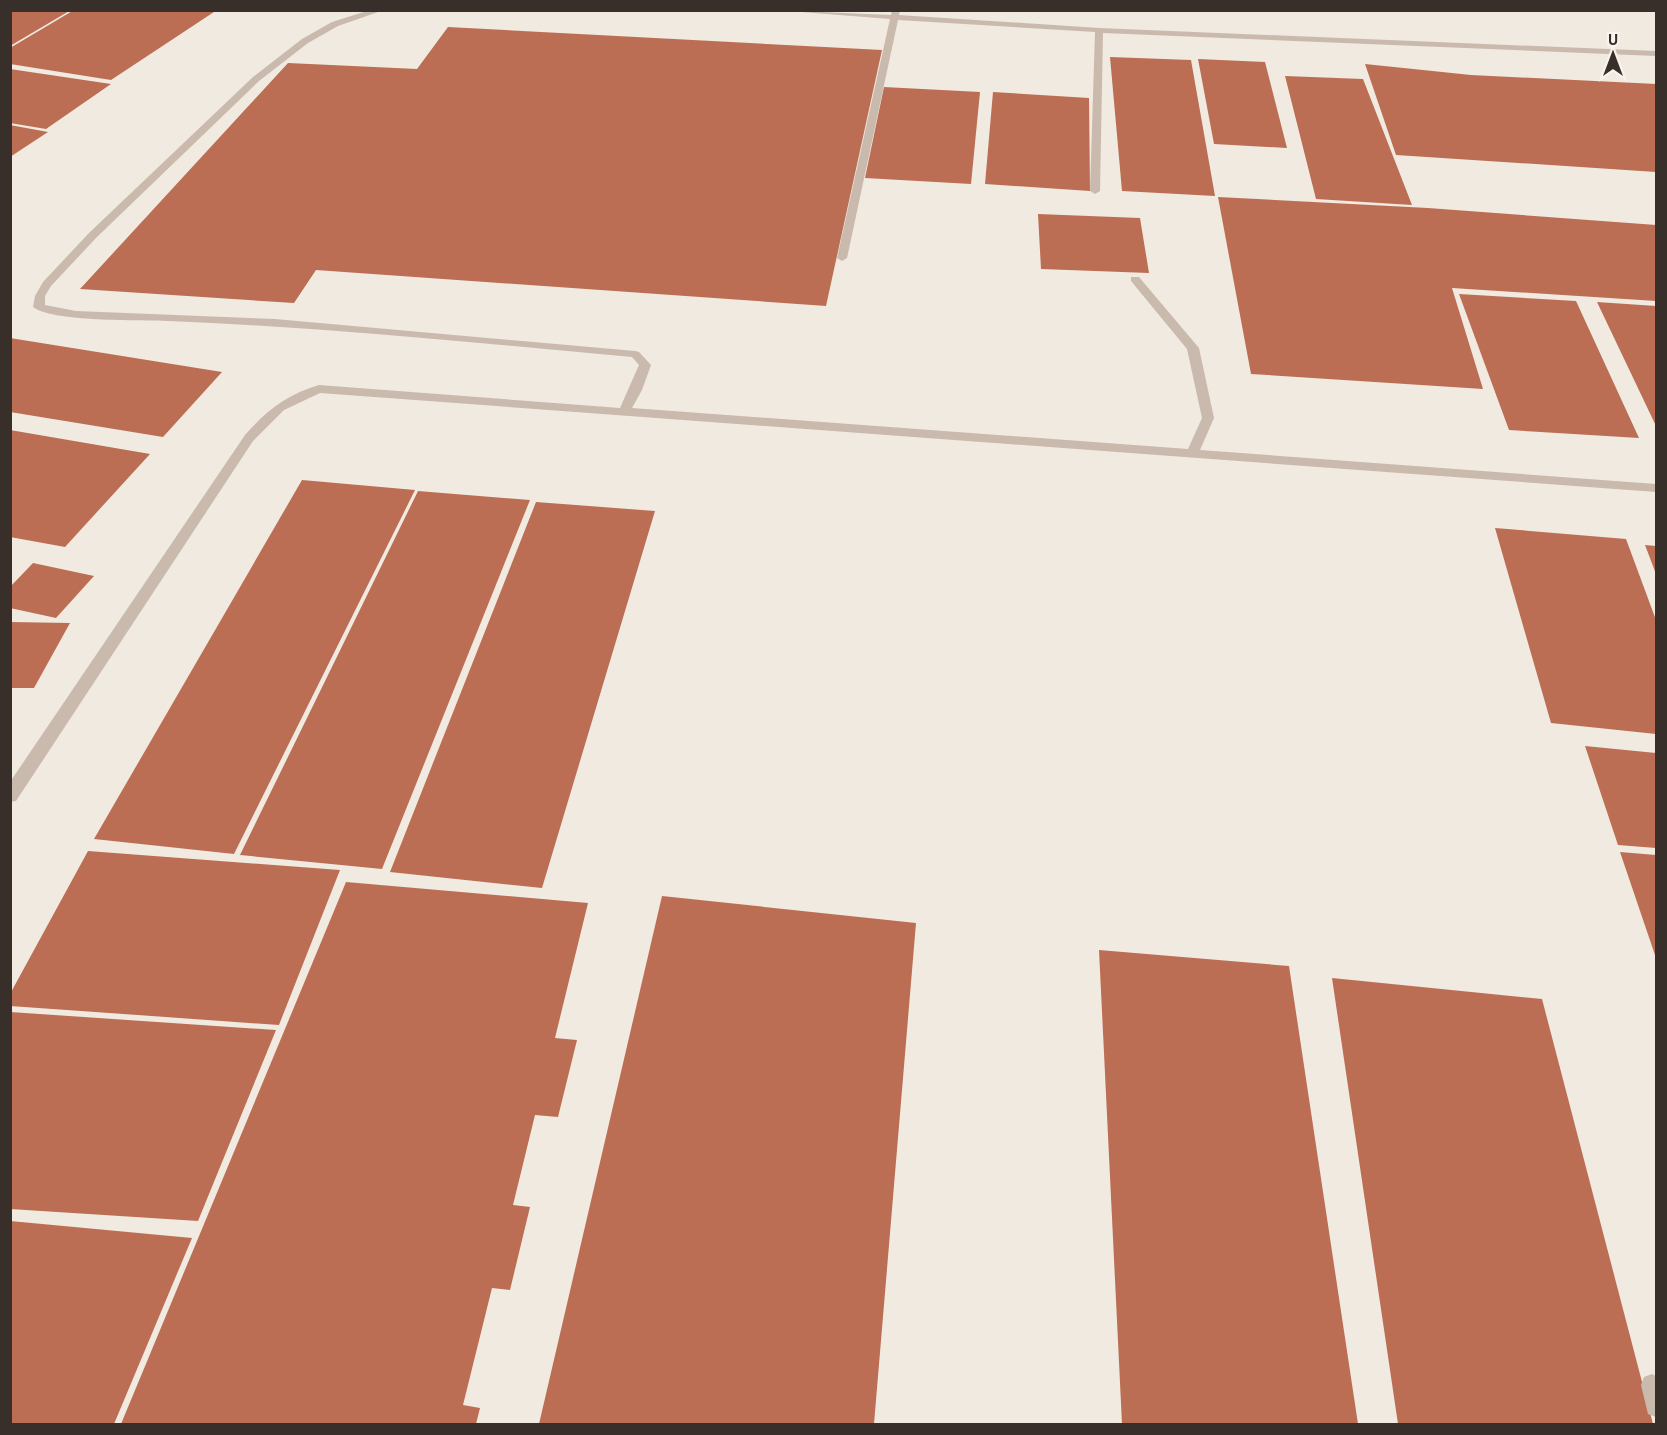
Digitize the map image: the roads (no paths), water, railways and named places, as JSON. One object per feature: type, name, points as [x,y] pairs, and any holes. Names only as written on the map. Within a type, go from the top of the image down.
[{"type":"lane","points":[[380,10],[335,24],[305,42],[256,79],[205,125],[70,259],[47,284],[40,296],[39,307],[76,314],[275,322],[635,354],[645,365],[636,390],[624,412]]},
{"type":"lane","points":[[780,10],[894,14],[1098,30],[1656,54]]},
{"type":"lane","points":[[842,258],[894,14]]},
{"type":"lane","points":[[1095,191],[1098,30]]},
{"type":"lane","points":[[1135,279],[1193,348],[1208,418],[1192,454]]},
{"type":"lane","points":[[10,796],[249,438],[275,409],[294,398],[319,389],[1656,488]]}]
